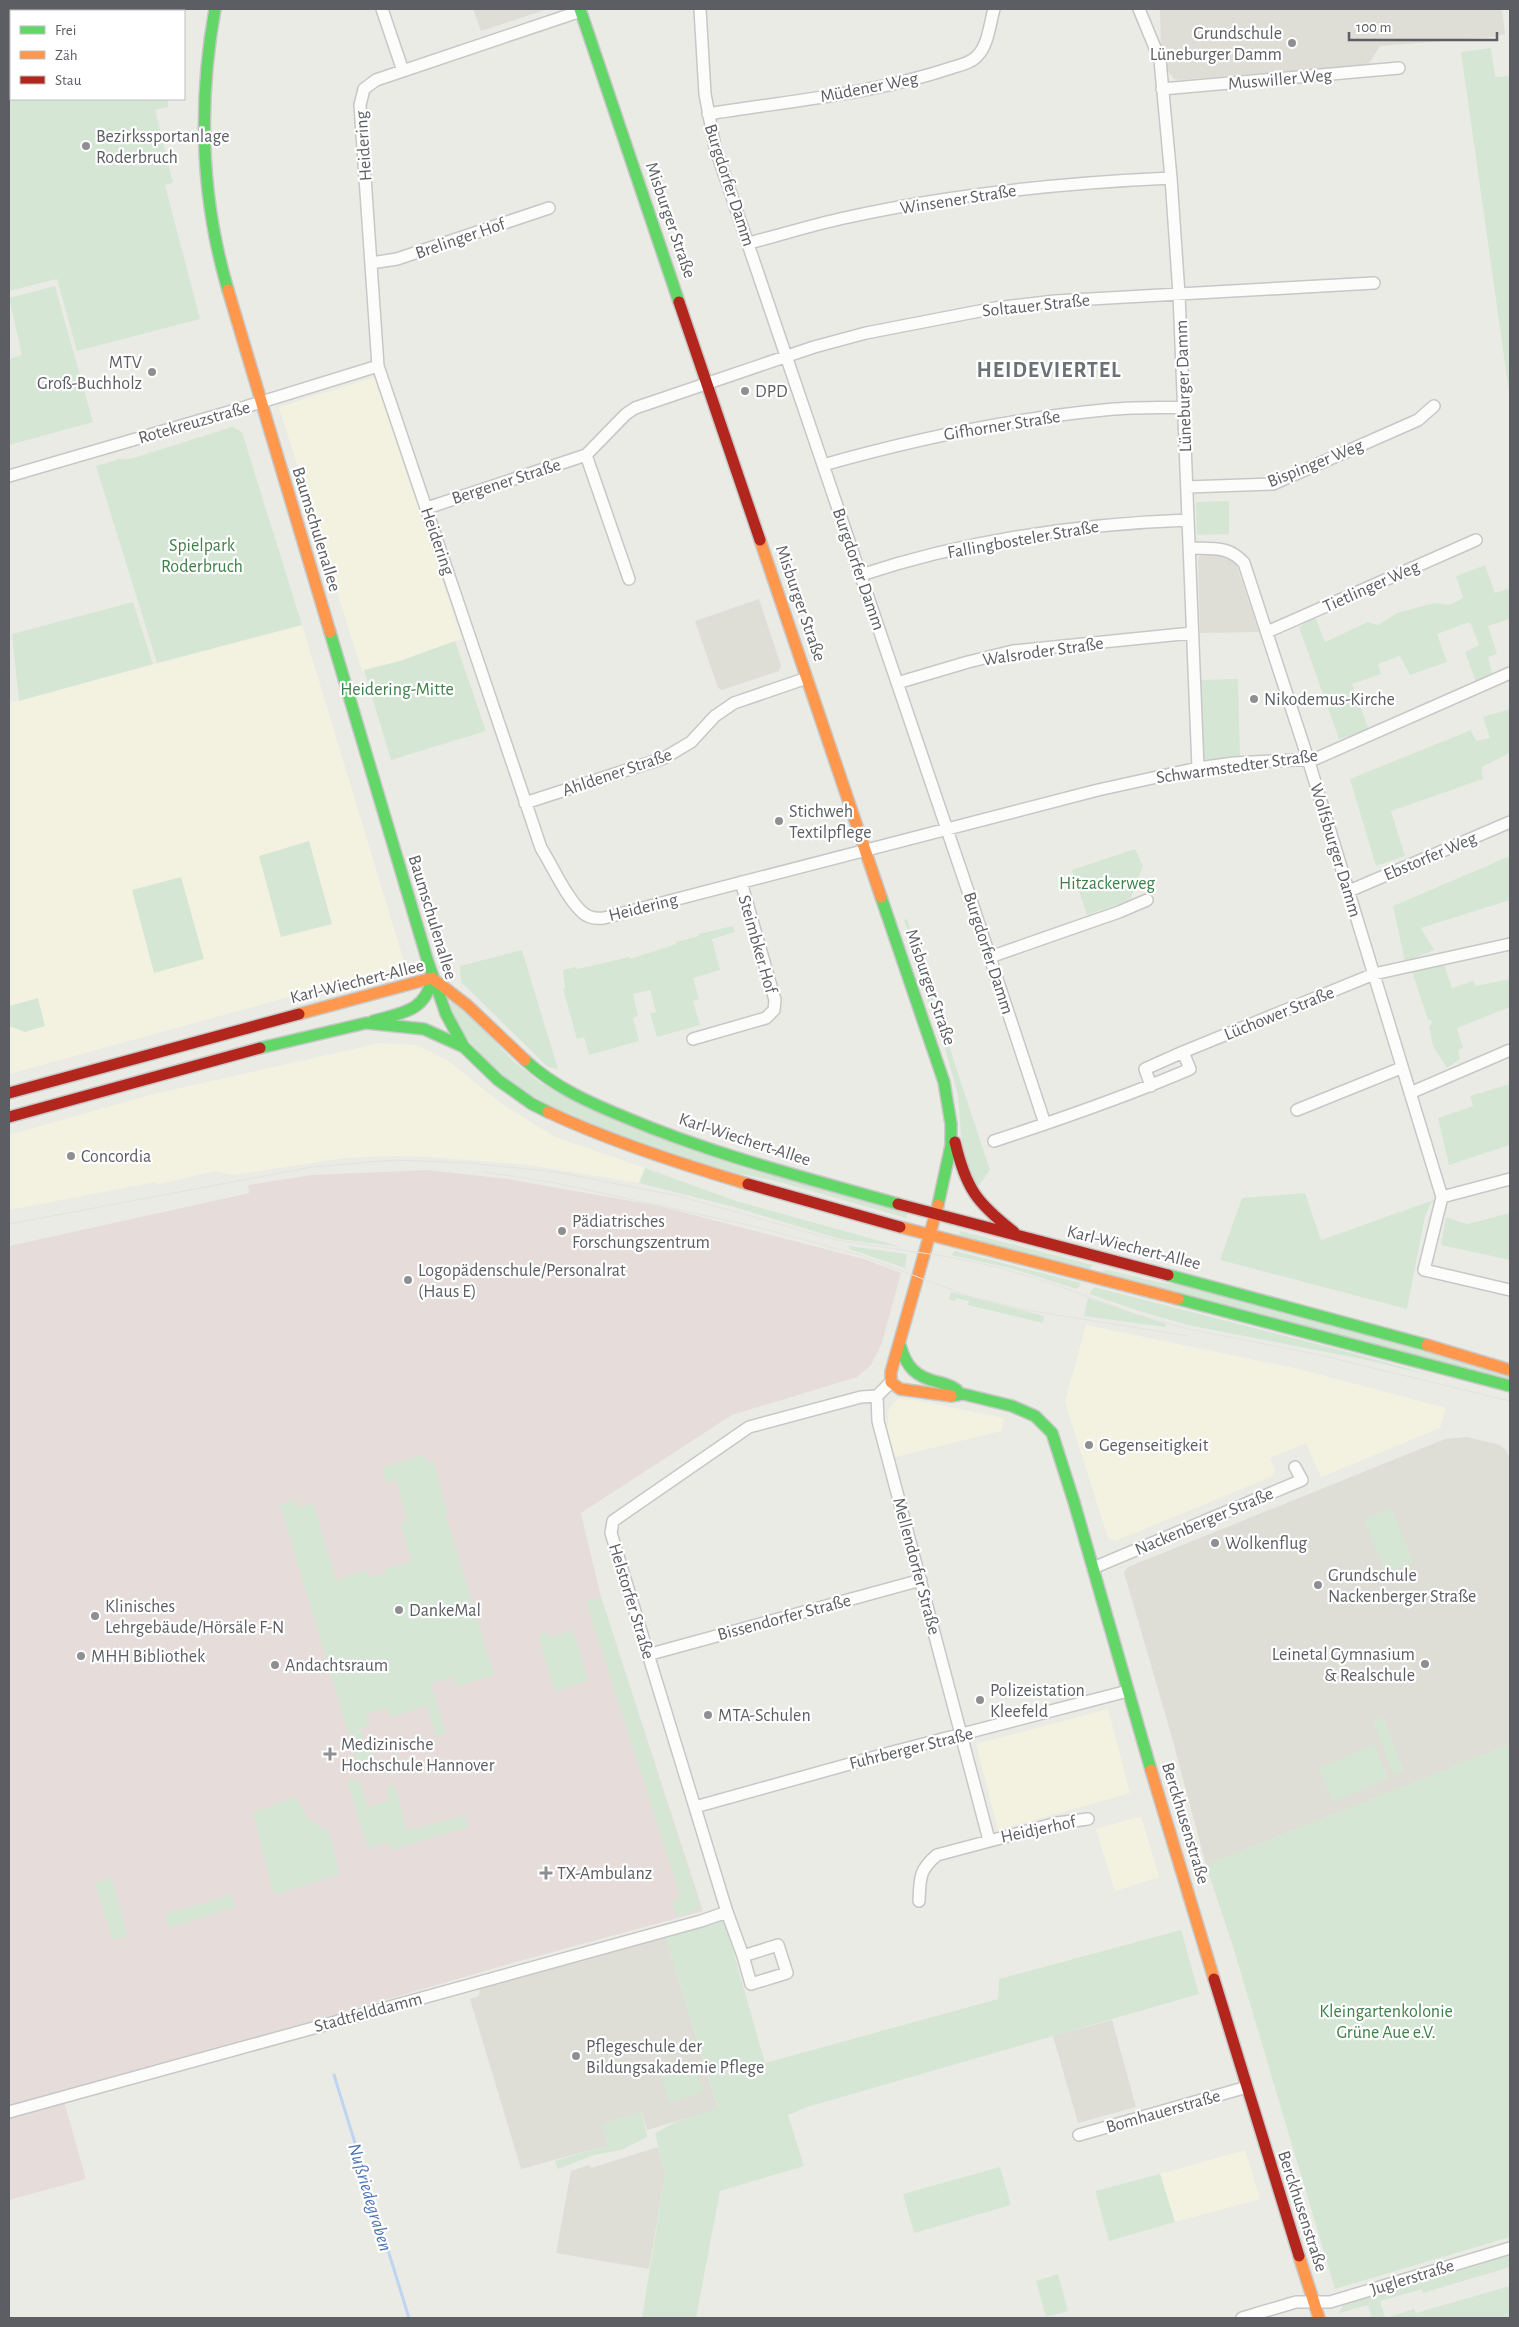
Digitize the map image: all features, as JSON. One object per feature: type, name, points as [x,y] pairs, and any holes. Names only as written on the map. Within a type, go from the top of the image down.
[{"type":"main road","name":"Baumschulenallee","points":[[215,9],[203,89],[202,131],[205,171],[220,260],[260,402],[432,978],[446,1014],[464,1047]]},
{"type":"main road","name":"Misburger Straße","points":[[581,10],[944,1082],[952,1124],[948,1165],[935,1214]]},
{"type":"main road","points":[[9,1117],[219,1058],[366,1023],[414,1008],[427,999],[431,992],[432,978]]},
{"type":"main road","name":"Karl-Wiechert-Allee","points":[[9,1093],[432,978],[471,1006],[534,1069],[562,1088],[610,1111],[650,1127],[747,1160],[935,1214],[1203,1283],[1510,1370]]},
{"type":"main road","points":[[366,1023],[424,1030],[464,1047],[498,1080],[532,1104],[584,1129],[721,1176],[930,1236],[1386,1352],[1510,1386]]},
{"type":"main road","points":[[144,1056],[151,1078]]},
{"type":"main road","points":[[952,1124],[962,1172],[973,1195],[986,1210],[1019,1236]]},
{"type":"main road","points":[[892,1382],[891,1372],[935,1214]]},
{"type":"main road","name":"Berckhusenstraße","points":[[900,1344],[904,1362],[914,1375],[952,1386],[963,1394],[1021,1410],[1035,1416],[1050,1429],[1067,1478],[1128,1692],[1246,2087],[1319,2318]]},
{"type":"main road","name":"Berckhusenstraße","points":[[892,1382],[900,1388],[950,1396],[963,1394]]},
{"type":"street","points":[[382,9],[403,71]]},
{"type":"street","name":"Burgdorfer Damm","points":[[700,9],[708,114],[715,147],[898,683],[1045,1124]]},
{"type":"street","name":"Müdener Weg","points":[[708,114],[878,87],[924,77],[971,61],[983,48],[994,9]]},
{"type":"street","name":"Lüneburger Damm","points":[[1139,9],[1160,60],[1170,178],[1179,294],[1198,768]]},
{"type":"street","name":"Heidering","points":[[581,10],[369,84],[361,96],[378,366],[525,803],[541,848],[550,863],[581,912],[595,919],[866,850]]},
{"type":"street","name":"Muswiller Weg","points":[[1162,89],[1399,68]]},
{"type":"street","name":"Winsener Straße","points":[[748,243],[844,218],[1014,189],[1170,178]]},
{"type":"street","name":"Brelinger Hof","points":[[371,263],[397,259],[549,208]]},
{"type":"street","name":"Soltauer Straße","points":[[708,383],[785,356],[866,333],[995,308],[1055,301],[1374,283]]},
{"type":"street","name":"Rotekreuzstraße","points":[[9,476],[378,366]]},
{"type":"street","name":"Bergener Straße","points":[[427,508],[586,455],[626,414],[635,408],[708,383]]},
{"type":"street","name":"Bispinger Weg","points":[[1187,487],[1273,484],[1418,420],[1434,406]]},
{"type":"street","name":"Gifhorner Straße","points":[[823,465],[903,443],[954,432],[1105,410],[1184,407]]},
{"type":"street","points":[[586,455],[629,579]]},
{"type":"street","name":"Fallingbosteler Straße","points":[[861,575],[901,562],[1024,535],[1131,522],[1188,520]]},
{"type":"street","name":"Tietlinger Weg","points":[[1267,632],[1476,540]]},
{"type":"street","name":"Wolfsburger Damm","points":[[1189,548],[1223,549],[1235,553],[1244,563],[1308,759],[1442,1197]]},
{"type":"street","name":"Walsroder Straße","points":[[898,683],[968,662],[1014,651],[1192,632]]},
{"type":"street","name":"Schwarmstedter Straße","points":[[866,850],[1058,799],[1198,768],[1234,763],[1315,758],[1510,673]]},
{"type":"street","name":"Ahldener Straße","points":[[525,803],[664,758],[690,742],[715,716],[728,706],[807,678]]},
{"type":"street","name":"Ebstorfer Weg","points":[[1349,891],[1510,822]]},
{"type":"street","name":"Steimbker Hof","points":[[693,1039],[766,1018],[774,1010],[775,1000],[741,882]]},
{"type":"street","points":[[990,958],[1119,912],[1147,900]]},
{"type":"street","name":"Lüchower Straße","points":[[1151,1086],[1144,1069],[1374,974],[1510,944]]},
{"type":"street","points":[[1410,1093],[1510,1050]]},
{"type":"street","points":[[994,1141],[1106,1104],[1190,1069],[1183,1052]]},
{"type":"street","points":[[1297,1110],[1402,1068]]},
{"type":"street","points":[[1510,1180],[1442,1197],[1424,1270],[1510,1290]]},
{"type":"street","points":[[877,1396],[892,1382]]},
{"type":"street","name":"Mellendorfer Straße","points":[[877,1396],[878,1421],[962,1735]]},
{"type":"street","name":"Helstorfer Straße","points":[[743,1956],[727,1912],[647,1655],[612,1533],[613,1520],[749,1427],[861,1397],[877,1396]]},
{"type":"street","name":"Nackenberger Straße","points":[[1093,1568],[1302,1480],[1295,1467]]},
{"type":"street","name":"Bissendorfer Straße","points":[[647,1655],[921,1580]]},
{"type":"street","name":"Fuhrberger Straße","points":[[695,1808],[889,1753],[1128,1692]]},
{"type":"street","name":"Heidjerhof","points":[[962,1735],[988,1840]]},
{"type":"street","name":"Heidjerhof","points":[[919,1901],[920,1880],[924,1866],[937,1855],[1057,1823],[1088,1819]]},
{"type":"street","name":"Stadtfelddamm","points":[[9,2112],[727,1912]]},
{"type":"street","name":"Bomhauerstraße","points":[[1079,2135],[1246,2087]]},
{"type":"street","name":"Juglerstraße","points":[[1242,2318],[1296,2302],[1330,2302],[1510,2248]]},
{"type":"shaded area","points":[[473,9],[548,9],[481,31]]},
{"type":"shaded area","name":"Grundschule Lüneburger Damm","points":[[1160,9],[1502,9],[1505,34],[1494,37],[1380,46],[1368,65],[1179,80],[1174,79],[1167,70],[1161,49]]},
{"type":"shaded area","points":[[375,377],[462,639],[400,661],[362,671],[279,407]]},
{"type":"shaded area","points":[[1199,556],[1227,556],[1235,561],[1259,632],[1200,633],[1198,562]]},
{"type":"shaded area","points":[[759,599],[781,666],[779,671],[722,690],[718,688],[695,621]]},
{"type":"shaded area","points":[[302,625],[405,965],[9,1074],[9,703]]},
{"type":"shaded area","points":[[380,1043],[417,1045],[447,1060],[502,1104],[555,1137],[645,1168],[639,1183],[529,1165],[428,1157],[345,1158],[233,1175],[215,1171],[159,1184],[155,1182],[9,1210],[9,1135],[154,1094]]},
{"type":"shaded area","name":"Medizinische Hochschule Hannover","points":[[428,1170],[508,1179],[659,1206],[864,1259],[901,1273],[882,1343],[871,1365],[857,1377],[732,1415],[581,1513],[601,1597],[703,1911],[502,1966],[62,2094],[86,2179],[9,2200],[9,1246],[249,1193],[248,1185],[311,1175]]},
{"type":"shaded area","points":[[1086,1325],[1299,1369],[1446,1408],[1440,1428],[1321,1477],[1306,1443],[1270,1458],[1275,1470],[1273,1476],[1115,1541],[1108,1538],[1065,1402]]},
{"type":"shaded area","points":[[898,1399],[915,1400],[1004,1418],[1001,1431],[895,1457],[887,1431],[889,1409]]},
{"type":"shaded area","points":[[1467,1437],[1500,1445],[1506,1450],[1510,1460],[1510,1744],[1206,1865],[1171,1734],[1124,1572],[1128,1567],[1445,1439]]},
{"type":"shaded area","points":[[1108,1709],[1130,1793],[998,1830],[976,1744]]},
{"type":"shaded area","points":[[1141,1816],[1159,1877],[1115,1891],[1096,1829]]},
{"type":"shaded area","name":"Pflegeschule der Bildungsakademie Pflege","points":[[665,1935],[718,2109],[647,2130],[642,2112],[603,2124],[609,2145],[521,2169],[470,1999],[479,1996],[480,1988],[483,1985]]},
{"type":"shaded area","points":[[1112,2020],[1136,2107],[1078,2123],[1053,2036]]},
{"type":"shaded area","points":[[658,2147],[665,2175],[649,2269],[556,2253],[571,2171],[589,2165],[591,2168]]},
{"type":"shaded area","points":[[1245,2150],[1260,2199],[1175,2222],[1160,2174]]},
{"type":"green space","name":"Bezirkssportanlage Roderbruch","points":[[9,9],[182,9],[10,10],[10,100],[168,100],[168,107],[155,110],[173,183],[165,185],[200,319],[77,351],[57,279],[9,291]]},
{"type":"green space","points":[[1491,48],[1495,77],[1510,76],[1510,399],[1461,52]]},
{"type":"green space","points":[[55,286],[93,422],[9,445],[9,359],[22,355],[9,298]]},
{"type":"green space","name":"Spielpark Roderbruch","points":[[232,427],[242,432],[302,625],[157,663],[96,466],[120,459],[130,459]]},
{"type":"green space","points":[[1229,501],[1229,534],[1197,535],[1196,502]]},
{"type":"green space","points":[[1485,565],[1495,593],[1510,588],[1510,619],[1488,626],[1497,654],[1488,657],[1492,673],[1476,682],[1465,652],[1479,645],[1470,622],[1437,634],[1447,662],[1410,675],[1400,656],[1378,664],[1381,674],[1352,684],[1369,730],[1339,739],[1299,627],[1315,617],[1325,642],[1368,622],[1378,625],[1397,613],[1434,603],[1449,605],[1463,598],[1456,576]]},
{"type":"green space","points":[[133,602],[153,664],[19,701],[12,634]]},
{"type":"green space","name":"Heidering-Mitte","points":[[455,641],[486,731],[391,760],[364,670],[400,661]]},
{"type":"green space","points":[[1238,679],[1240,757],[1199,760],[1201,680]]},
{"type":"green space","points":[[1510,709],[1510,753],[1482,767],[1483,779],[1391,811],[1405,856],[1376,866],[1350,779],[1471,730],[1476,741],[1490,738],[1483,717]]},
{"type":"green space","points":[[309,841],[332,924],[281,937],[259,856]]},
{"type":"green space","name":"Hitzackerweg","points":[[1135,849],[1143,866],[1130,900],[1087,915],[1072,870]]},
{"type":"green space","points":[[1510,856],[1510,900],[1421,928],[1434,950],[1405,962],[1393,906]]},
{"type":"green space","points":[[181,877],[204,959],[154,973],[132,890]]},
{"type":"green space","points":[[907,919],[990,1170],[979,1185],[974,1188],[962,1148],[958,1095],[943,1041],[907,943],[912,942],[904,920]]},
{"type":"green space","points":[[733,926],[735,932],[712,939],[720,970],[693,978],[699,999],[693,1001],[700,1025],[657,1037],[650,1013],[656,1012],[650,990],[633,994],[638,1016],[633,1018],[639,1041],[589,1055],[584,1037],[577,1039],[563,989],[565,988],[563,970],[576,967],[577,969],[629,957],[630,959],[676,944],[676,942],[699,936],[698,934]]},
{"type":"green space","points":[[522,950],[558,1069],[548,1067],[461,982],[460,966]]},
{"type":"green space","points":[[1444,964],[1452,988],[1473,981],[1476,986],[1510,979],[1510,1007],[1457,1028],[1463,1048],[1458,1050],[1460,1059],[1447,1068],[1433,1046],[1429,1026],[1432,1023],[1431,1020],[1428,1020],[1412,971]]},
{"type":"green space","points":[[38,998],[45,1026],[25,1032],[9,1026],[9,1006]]},
{"type":"green space","points":[[454,998],[513,1061],[542,1084],[908,1211],[906,1218],[779,1182],[708,1166],[625,1137],[564,1112],[535,1097],[507,1079],[483,1058],[464,1033],[449,1004]]},
{"type":"green space","points":[[1510,1084],[1510,1145],[1449,1165],[1438,1118],[1473,1106],[1470,1096]]},
{"type":"green space","points":[[645,1168],[736,1201],[902,1247],[840,1239],[734,1207],[639,1183]]},
{"type":"green space","points":[[1305,1193],[1321,1240],[1442,1197],[1431,1203],[1425,1216],[1407,1309],[1220,1260],[1242,1198]]},
{"type":"green space","points":[[1510,1213],[1510,1260],[1441,1245],[1446,1217],[1467,1224]]},
{"type":"green space","points":[[960,1231],[1093,1265],[1088,1270],[958,1237]]},
{"type":"green space","points":[[849,1246],[907,1254],[905,1268],[849,1249]]},
{"type":"green space","points":[[955,1251],[1081,1283],[1077,1289],[1010,1268],[951,1255]]},
{"type":"green space","points":[[1107,1270],[1162,1283],[1194,1286],[1510,1376],[1510,1380],[1100,1272]]},
{"type":"green space","points":[[1094,1287],[1352,1353],[1437,1377],[1367,1360],[1188,1325],[1089,1294]]},
{"type":"green space","points":[[951,1292],[1044,1316],[1043,1323],[968,1305],[969,1301],[956,1298],[955,1301],[949,1300]]},
{"type":"green space","points":[[1088,1298],[1166,1324],[1165,1327],[1084,1316]]},
{"type":"green space","points":[[424,1454],[427,1463],[433,1461],[448,1515],[446,1516],[494,1675],[457,1686],[454,1676],[431,1684],[446,1734],[436,1737],[427,1706],[390,1717],[387,1708],[366,1714],[369,1725],[360,1728],[366,1748],[369,1747],[373,1760],[358,1765],[280,1504],[295,1500],[298,1508],[313,1503],[336,1580],[367,1570],[369,1577],[386,1573],[385,1569],[412,1561],[400,1523],[408,1521],[396,1480],[386,1482],[382,1468]]},
{"type":"green space","points":[[1391,1508],[1413,1562],[1386,1573],[1364,1519]]},
{"type":"green space","points":[[601,1597],[701,1909],[677,1917],[672,1902],[681,1898],[586,1601]]},
{"type":"green space","points":[[573,1630],[588,1680],[559,1691],[554,1689],[539,1638],[541,1634],[547,1632],[551,1638]]},
{"type":"green space","points":[[1382,1716],[1404,1770],[1394,1775],[1373,1721]]},
{"type":"green space","points":[[1374,1744],[1388,1778],[1333,1802],[1319,1769]]},
{"type":"green space","name":"Kleingartenkolonie Grüne Aue e.V.","points":[[1510,1744],[1510,2237],[1335,2289],[1231,1940],[1206,1865]]},
{"type":"green space","points":[[358,1778],[368,1807],[389,1800],[387,1788],[394,1784],[407,1830],[465,1816],[468,1827],[392,1850],[389,1842],[368,1848],[347,1781]]},
{"type":"green space","points":[[297,1797],[306,1817],[329,1833],[340,1874],[274,1895],[253,1812]]},
{"type":"green space","points":[[111,1878],[128,1936],[113,1940],[95,1883]]},
{"type":"green space","points":[[231,1895],[235,1907],[169,1928],[165,1914]]},
{"type":"green space","points":[[724,1919],[765,2063],[998,1999],[999,1979],[1181,1930],[1199,1994],[807,2107],[788,2115],[804,2166],[720,2191],[696,2318],[642,2318],[665,2175],[655,2133],[676,2122],[718,2108],[665,1935]]},
{"type":"green space","points":[[694,2065],[703,2092],[669,2103],[661,2075]]},
{"type":"green space","points":[[642,2112],[647,2137],[621,2150],[594,2155],[558,2169],[555,2161],[608,2145],[602,2124]]},
{"type":"green space","points":[[1000,2167],[1011,2205],[914,2233],[903,2194]]},
{"type":"green space","points":[[1160,2174],[1175,2222],[1109,2241],[1095,2191]]},
{"type":"green space","points":[[1510,2255],[1510,2267],[1423,2293],[1422,2289],[1380,2301],[1385,2318],[1372,2318],[1368,2305],[1339,2313],[1343,2305]]},
{"type":"green space","points":[[1058,2274],[1068,2311],[1046,2317],[1036,2281]]},
{"type":"green space","points":[[1510,2286],[1510,2318],[1385,2318],[1414,2309],[1416,2313]]},
{"type":"waterway","name":"Nußriedegraben","points":[[334,2075],[409,2318]]},
{"type":"tram line","points":[[9,1224],[312,1167],[394,1160],[469,1163],[556,1172],[679,1196],[836,1240],[949,1257],[997,1267],[1048,1282],[1135,1314],[1188,1329],[1311,1353],[1510,1401]]},
{"type":"tram line","points":[[484,1172],[556,1183],[753,1226],[863,1256],[965,1295],[1026,1310],[1188,1336]]},
{"type":"traffic: fast","points":[[215,9],[206,80],[205,150],[212,220],[228,290]]},
{"type":"traffic: fast","points":[[580,9],[679,302]]},
{"type":"traffic: fast","points":[[330,632],[428,962],[446,1014],[464,1047]]},
{"type":"traffic: fast","points":[[881,897],[944,1082],[951,1124],[951,1145],[938,1205]]},
{"type":"traffic: fast","points":[[373,1021],[402,1013],[418,1005],[429,990],[432,979]]},
{"type":"traffic: fast","points":[[260,1048],[366,1023],[424,1029],[464,1047],[498,1080],[532,1104],[548,1112]]},
{"type":"traffic: fast","points":[[525,1060],[536,1070],[573,1094],[660,1131],[727,1155],[898,1204]]},
{"type":"traffic: fast","points":[[1168,1275],[1427,1345]]},
{"type":"traffic: fast","points":[[1178,1299],[1510,1386]]},
{"type":"traffic: fast","points":[[900,1345],[905,1359],[918,1374],[957,1390]]},
{"type":"traffic: fast","points":[[951,1396],[963,1394],[1012,1406],[1035,1416],[1052,1433],[1074,1502],[1151,1770]]},
{"type":"traffic: slow","points":[[228,290],[330,632]]},
{"type":"traffic: slow","points":[[760,540],[881,897]]},
{"type":"traffic: slow","points":[[299,1014],[432,978],[467,1005],[525,1060]]},
{"type":"traffic: slow","points":[[548,1112],[646,1152],[748,1184]]},
{"type":"traffic: slow","points":[[938,1205],[891,1372],[891,1382],[900,1389],[951,1396]]},
{"type":"traffic: slow","points":[[900,1227],[1178,1299]]},
{"type":"traffic: slow","points":[[1427,1345],[1510,1370]]},
{"type":"traffic: slow","points":[[1151,1770],[1214,1979]]},
{"type":"traffic: slow","points":[[1299,2256],[1319,2318]]},
{"type":"traffic: jam","points":[[679,302],[760,540]]},
{"type":"traffic: jam","points":[[9,1093],[299,1014]]},
{"type":"traffic: jam","points":[[9,1117],[260,1048]]},
{"type":"traffic: jam","points":[[955,1142],[964,1172],[975,1194],[991,1212],[1014,1232]]},
{"type":"traffic: jam","points":[[748,1184],[900,1227]]},
{"type":"traffic: jam","points":[[898,1204],[1168,1275]]},
{"type":"traffic: jam","points":[[1214,1979],[1299,2256]]},
{"type":"place","name":"Grundschule Lüneburger Damm","points":[[1292,43]]},
{"type":"place","name":"Bezirkssportanlage Roderbruch","points":[[86,146]]},
{"type":"place","name":"MTV Groß-Buchholz","points":[[152,372]]},
{"type":"place","name":"DPD","points":[[745,391]]},
{"type":"place","name":"Nikodemus-Kirche","points":[[1254,699]]},
{"type":"place","name":"Stichweh Textilpflege","points":[[779,821]]},
{"type":"place","name":"Concordia","points":[[71,1156]]},
{"type":"place","name":"Pädiatrisches Forschungszentrum","points":[[562,1231]]},
{"type":"place","name":"Logopädenschule/Personalrat (Haus E)","points":[[408,1280]]},
{"type":"place","name":"Gegenseitigkeit","points":[[1089,1445]]},
{"type":"place","name":"Wolkenflug","points":[[1215,1543]]},
{"type":"place","name":"Grundschule Nackenberger Straße","points":[[1318,1585]]},
{"type":"place","name":"DankeMal","points":[[399,1610]]},
{"type":"place","name":"Klinisches Lehrgebäude/Hörsäle F-N","points":[[95,1616]]},
{"type":"place","name":"MHH Bibliothek","points":[[81,1656]]},
{"type":"place","name":"Leinetal Gymnasium & Realschule","points":[[1425,1664]]},
{"type":"place","name":"Andachtsraum","points":[[275,1665]]},
{"type":"place","name":"Polizeistation Kleefeld","points":[[980,1700]]},
{"type":"place","name":"MTA-Schulen","points":[[708,1715]]},
{"type":"place","name":"Medizinische Hochschule Hannover","points":[[330,1754]]},
{"type":"place","name":"TX-Ambulanz","points":[[546,1873]]},
{"type":"place","name":"Pflegeschule der Bildungsakademie Pflege","points":[[576,2056]]},
{"type":"district","name":"HEIDEVIERTEL","points":[[1049,369]]}]
